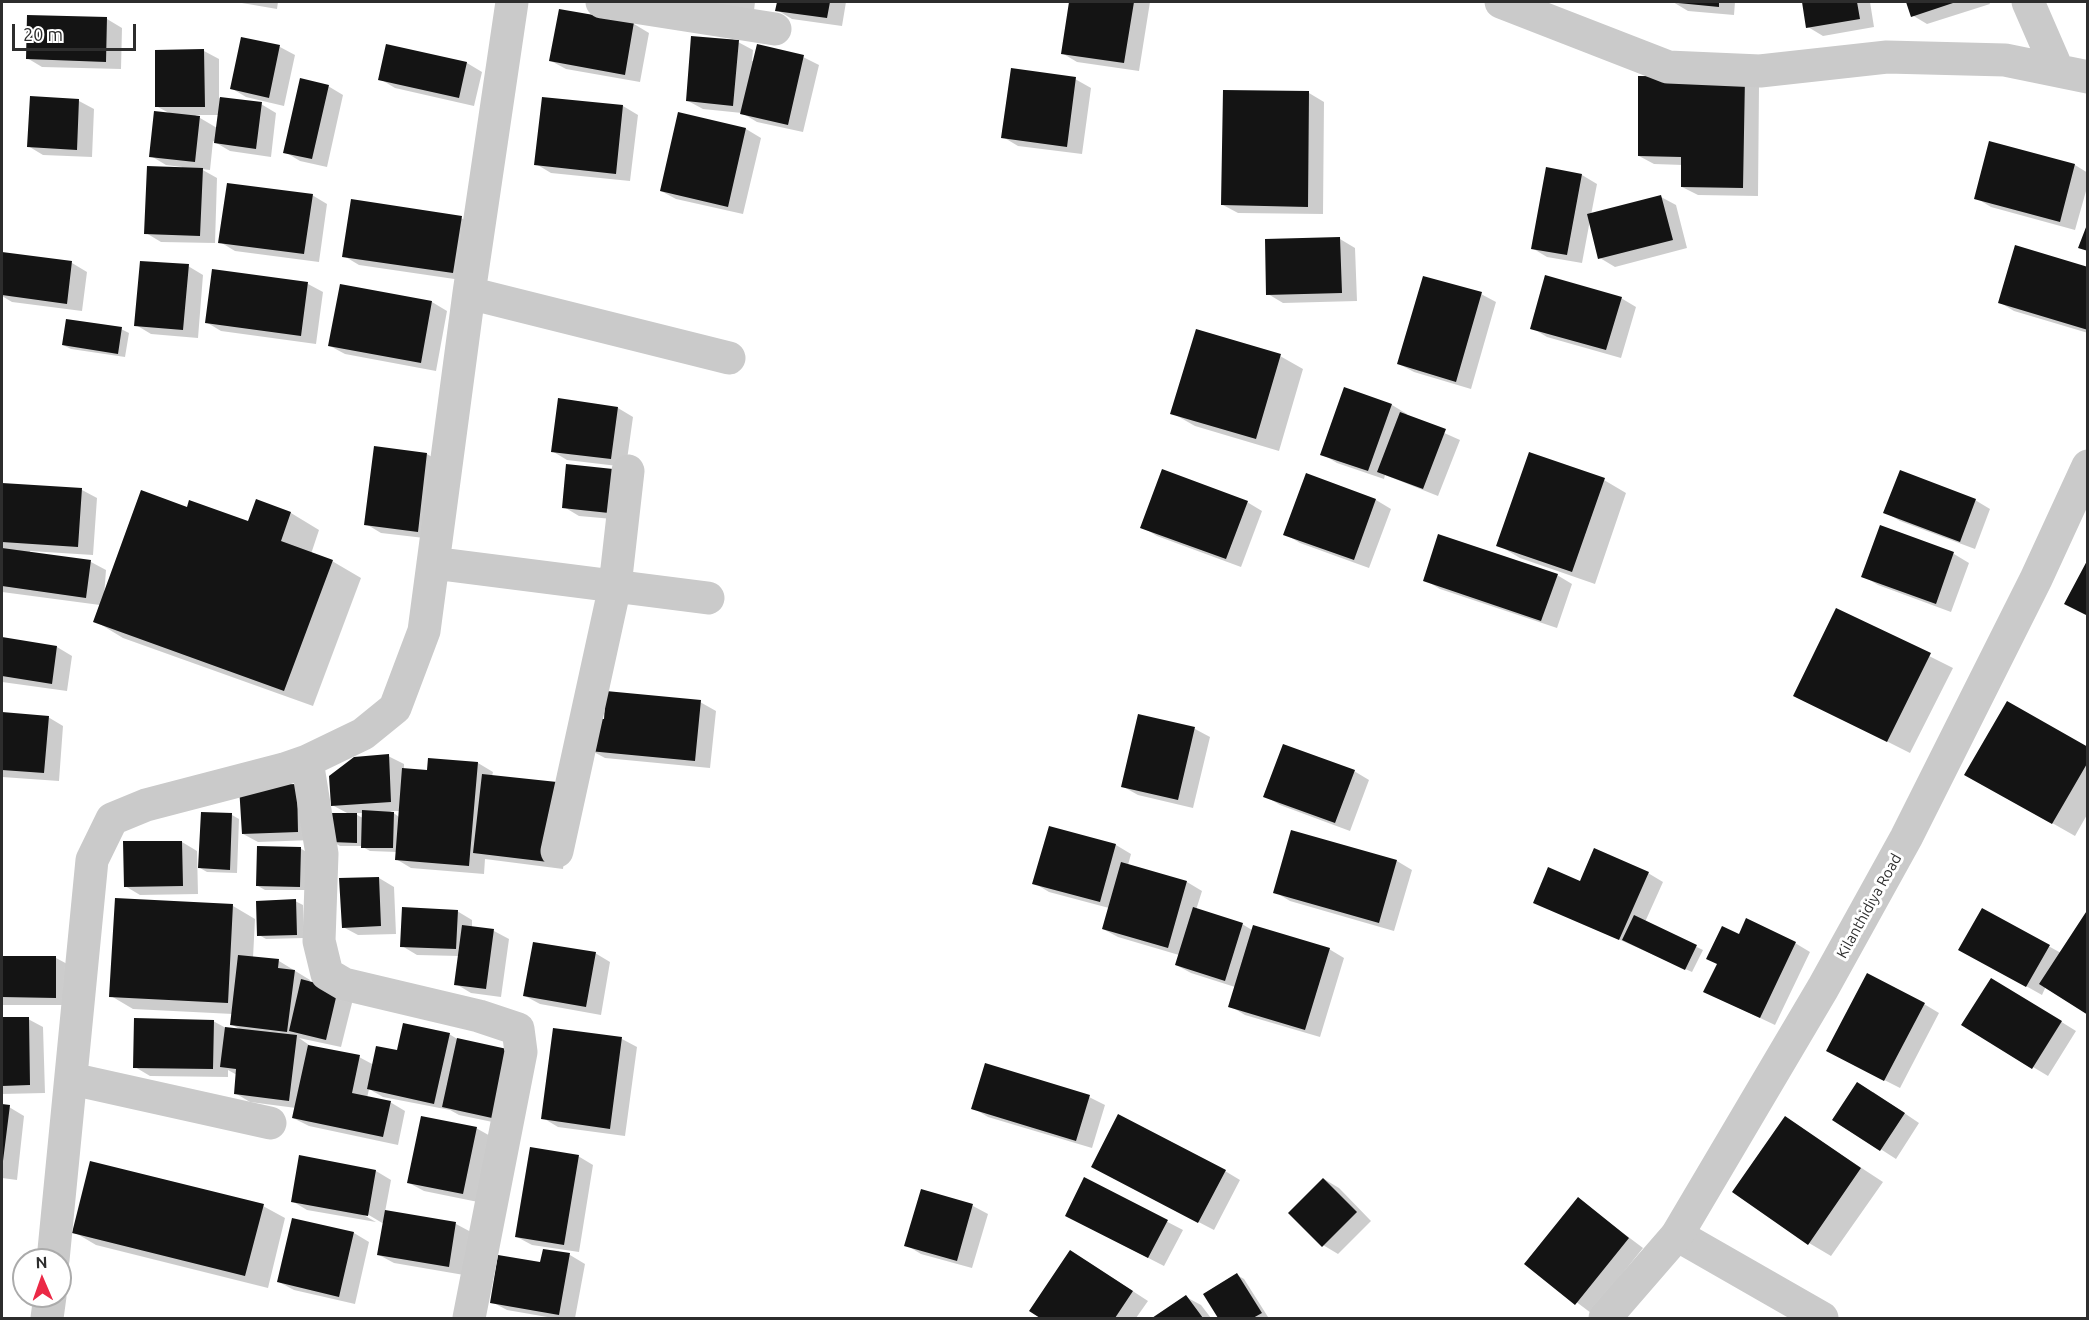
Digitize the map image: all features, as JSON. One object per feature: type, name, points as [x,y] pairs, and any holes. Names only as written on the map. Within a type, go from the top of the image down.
[{"type":"street","points":[[54,1248],[92,860],[111,819],[146,805],[284,770],[363,734],[395,708],[424,631],[469,293],[512,2]]},
{"type":"street","points":[[602,2],[776,29]]},
{"type":"street","points":[[1501,2],[1668,67],[1760,71],[1887,57],[2005,60],[2073,74]]},
{"type":"street","points":[[2028,2],[2073,74]]},
{"type":"street","points":[[469,293],[729,358]]},
{"type":"street","name":"Kilanthidiya Road","points":[[1605,1318],[1677,1235],[1823,988],[1906,838],[2036,579],[2088,466]]},
{"type":"street","points":[[557,851],[615,586],[628,471]]},
{"type":"street","points":[[433,564],[708,598]]},
{"type":"street","points":[[307,761],[322,854],[319,941],[327,974],[344,984],[479,1016],[518,1029],[521,1052],[469,1318]]},
{"type":"street","points":[[72,1079],[270,1123]]},
{"type":"street","points":[[1677,1235],[1822,1318]]},
{"type":"building","points":[[777,2],[830,2],[827,18],[775,11]]},
{"type":"building","points":[[1069,2],[1134,2],[1124,63],[1061,54]]},
{"type":"building","points":[[1668,2],[1719,2],[1719,7]]},
{"type":"building","points":[[1802,2],[1857,2],[1860,19],[1806,28]]},
{"type":"building","points":[[1906,2],[1956,2],[1911,17]]},
{"type":"building","points":[[559,9],[634,22],[625,75],[549,61]]},
{"type":"building","points":[[27,15],[107,17],[106,62],[26,59]]},
{"type":"building","points":[[691,36],[739,40],[733,106],[686,101]]},
{"type":"building","points":[[241,37],[280,45],[269,98],[230,89]]},
{"type":"building","points":[[386,44],[467,62],[459,98],[378,80]]},
{"type":"building","points":[[757,44],[804,55],[788,125],[740,114]]},
{"type":"building","points":[[204,49],[205,107],[155,107],[155,50]]},
{"type":"building","points":[[1011,68],[1076,77],[1067,147],[1001,138]]},
{"type":"building","points":[[1638,76],[1745,77],[1743,188],[1681,187],[1681,157],[1638,156]]},
{"type":"building","points":[[300,78],[329,85],[312,159],[283,153]]},
{"type":"building","points":[[1223,90],[1309,91],[1308,207],[1221,205]]},
{"type":"building","points":[[30,96],[79,99],[77,150],[27,147]]},
{"type":"building","points":[[220,97],[262,102],[256,149],[214,143]]},
{"type":"building","points":[[542,97],[623,105],[616,174],[534,165]]},
{"type":"building","points":[[154,111],[200,116],[195,162],[149,157]]},
{"type":"building","points":[[678,112],[746,128],[728,207],[660,191]]},
{"type":"building","points":[[1989,141],[2075,164],[2060,222],[1974,199]]},
{"type":"building","points":[[147,166],[203,168],[200,236],[144,234]]},
{"type":"building","points":[[1546,167],[1582,174],[1567,255],[1531,249]]},
{"type":"building","points":[[227,183],[313,194],[304,254],[218,243]]},
{"type":"building","points":[[1661,195],[1673,240],[1598,259],[1587,214]]},
{"type":"building","points":[[351,199],[462,216],[453,273],[342,257]]},
{"type":"building","points":[[2088,222],[2088,251],[2078,248]]},
{"type":"building","points":[[1340,237],[1342,293],[1266,295],[1265,239]]},
{"type":"building","points":[[2015,245],[2088,267],[2088,330],[1998,303]]},
{"type":"building","points":[[2,252],[72,261],[67,304],[2,295]]},
{"type":"building","points":[[140,261],[189,264],[183,330],[134,326]]},
{"type":"building","points":[[212,269],[308,282],[301,336],[205,323]]},
{"type":"building","points":[[1545,275],[1622,297],[1606,350],[1530,329]]},
{"type":"building","points":[[1423,276],[1482,292],[1456,382],[1397,364]]},
{"type":"building","points":[[340,284],[432,301],[421,363],[328,346]]},
{"type":"building","points":[[66,319],[122,327],[118,354],[62,345]]},
{"type":"building","points":[[1196,329],[1281,354],[1256,439],[1170,414]]},
{"type":"building","points":[[1344,387],[1392,404],[1368,471],[1320,455]]},
{"type":"building","points":[[558,398],[618,407],[611,459],[551,452]]},
{"type":"building","points":[[1400,412],[1446,429],[1423,489],[1377,472]]},
{"type":"building","points":[[374,446],[427,453],[418,532],[364,525]]},
{"type":"building","points":[[1529,452],[1605,478],[1572,572],[1496,546]]},
{"type":"building","points":[[566,464],[613,469],[609,513],[562,508]]},
{"type":"building","points":[[1162,469],[1248,501],[1226,559],[1140,528]]},
{"type":"building","points":[[1900,470],[1976,499],[1960,542],[1883,513]]},
{"type":"building","points":[[1306,473],[1376,499],[1354,560],[1283,535]]},
{"type":"building","points":[[2,483],[82,488],[78,547],[2,542]]},
{"type":"building","points":[[141,490],[187,507],[189,500],[248,521],[256,499],[291,512],[281,541],[333,560],[284,691],[93,622]]},
{"type":"building","points":[[1880,525],[1954,552],[1936,604],[1861,577]]},
{"type":"building","points":[[1438,534],[1558,574],[1541,621],[1423,581]]},
{"type":"building","points":[[2,548],[91,560],[86,598],[2,586]]},
{"type":"building","points":[[2088,559],[2088,616],[2064,604]]},
{"type":"building","points":[[1836,608],[1931,653],[1887,742],[1793,696]]},
{"type":"building","points":[[2,637],[57,646],[52,684],[2,676]]},
{"type":"building","points":[[606,691],[701,700],[695,761],[589,751],[592,718],[604,719]]},
{"type":"building","points":[[2007,701],[2088,747],[2088,762],[2052,824],[1964,775]]},
{"type":"building","points":[[2,712],[49,716],[44,773],[2,770]]},
{"type":"building","points":[[1138,714],[1195,727],[1178,800],[1121,787]]},
{"type":"building","points":[[1283,744],[1355,770],[1335,823],[1263,797]]},
{"type":"building","points":[[389,754],[391,802],[331,806],[329,776],[354,757]]},
{"type":"building","points":[[428,758],[478,762],[469,866],[395,860],[402,768],[427,770]]},
{"type":"building","points":[[482,774],[557,782],[548,862],[473,853]]},
{"type":"building","points":[[297,784],[298,832],[242,834],[239,786]]},
{"type":"building","points":[[362,810],[394,812],[393,848],[361,848]]},
{"type":"building","points":[[201,812],[232,813],[230,870],[198,868]]},
{"type":"building","points":[[331,813],[357,813],[357,843],[331,842]]},
{"type":"building","points":[[1049,826],[1116,844],[1100,902],[1032,884]]},
{"type":"building","points":[[1291,830],[1397,860],[1379,923],[1273,893]]},
{"type":"building","points":[[123,841],[182,841],[183,886],[124,887]]},
{"type":"building","points":[[257,846],[301,847],[300,887],[256,886]]},
{"type":"building","points":[[1594,848],[1649,872],[1619,940],[1533,903],[1548,867],[1580,881]]},
{"type":"building","points":[[1121,862],[1187,881],[1168,948],[1102,929]]},
{"type":"building","points":[[379,877],[381,926],[342,928],[339,878]]},
{"type":"building","points":[[115,898],[233,904],[228,1003],[109,997]]},
{"type":"building","points":[[296,899],[297,935],[257,936],[256,901]]},
{"type":"building","points":[[402,907],[458,910],[456,949],[400,947]]},
{"type":"building","points":[[1193,907],[1243,923],[1225,981],[1175,965]]},
{"type":"building","points":[[1982,908],[2050,945],[2026,987],[1958,950]]},
{"type":"building","points":[[2088,909],[2088,1015],[2039,984]]},
{"type":"building","points":[[1634,915],[1697,945],[1685,970],[1622,940]]},
{"type":"building","points":[[1746,918],[1796,942],[1760,1018],[1703,992],[1717,964],[1706,959],[1722,926],[1739,934]]},
{"type":"building","points":[[462,925],[494,929],[486,989],[454,985]]},
{"type":"building","points":[[1253,925],[1330,948],[1305,1030],[1228,1007]]},
{"type":"building","points":[[533,942],[596,952],[586,1007],[523,996]]},
{"type":"building","points":[[238,955],[279,959],[278,968],[295,970],[287,1032],[230,1025]]},
{"type":"building","points":[[2,956],[56,956],[56,998],[2,997]]},
{"type":"building","points":[[1867,973],[1925,1003],[1884,1081],[1826,1051]]},
{"type":"building","points":[[1991,978],[2062,1021],[2032,1069],[1961,1025]]},
{"type":"building","points":[[301,979],[338,989],[326,1040],[289,1031]]},
{"type":"building","points":[[2,1017],[29,1017],[30,1085],[2,1086]]},
{"type":"building","points":[[134,1018],[214,1020],[213,1069],[133,1068]]},
{"type":"building","points":[[403,1023],[450,1033],[434,1104],[367,1089],[376,1046],[397,1050]]},
{"type":"building","points":[[225,1027],[297,1035],[289,1101],[234,1094],[236,1069],[220,1067]]},
{"type":"building","points":[[553,1028],[622,1037],[610,1129],[541,1119]]},
{"type":"building","points":[[457,1038],[507,1049],[492,1118],[442,1107]]},
{"type":"building","points":[[308,1045],[360,1055],[352,1093],[391,1101],[383,1137],[292,1118]]},
{"type":"building","points":[[985,1063],[1090,1095],[1076,1141],[971,1109]]},
{"type":"building","points":[[1857,1082],[1905,1113],[1880,1151],[1832,1120]]},
{"type":"building","points":[[2,1104],[10,1105],[3,1161],[2,1161]]},
{"type":"building","points":[[1118,1114],[1226,1170],[1198,1223],[1091,1167]]},
{"type":"building","points":[[421,1116],[477,1127],[463,1194],[407,1183]]},
{"type":"building","points":[[1785,1116],[1861,1168],[1808,1245],[1732,1192]]},
{"type":"building","points":[[530,1147],[579,1155],[564,1245],[515,1237]]},
{"type":"building","points":[[299,1155],[376,1170],[368,1216],[291,1202]]},
{"type":"building","points":[[90,1161],[264,1204],[245,1276],[72,1233]]},
{"type":"building","points":[[1084,1177],[1168,1220],[1148,1258],[1065,1216]]},
{"type":"building","points":[[1323,1178],[1357,1212],[1322,1247],[1288,1213]]},
{"type":"building","points":[[921,1189],[973,1204],[957,1261],[904,1246]]},
{"type":"building","points":[[1578,1197],[1629,1238],[1575,1305],[1524,1264]]},
{"type":"building","points":[[385,1210],[456,1222],[449,1267],[377,1255]]},
{"type":"building","points":[[292,1218],[354,1232],[339,1297],[277,1282]]},
{"type":"building","points":[[543,1249],[570,1253],[559,1315],[490,1303],[498,1255],[540,1262]]},
{"type":"building","points":[[1070,1250],[1133,1291],[1115,1318],[1040,1318],[1029,1311]]},
{"type":"building","points":[[1237,1273],[1262,1313],[1253,1318],[1218,1318],[1203,1294]]},
{"type":"building","points":[[1186,1295],[1203,1318],[1152,1318]]}]
